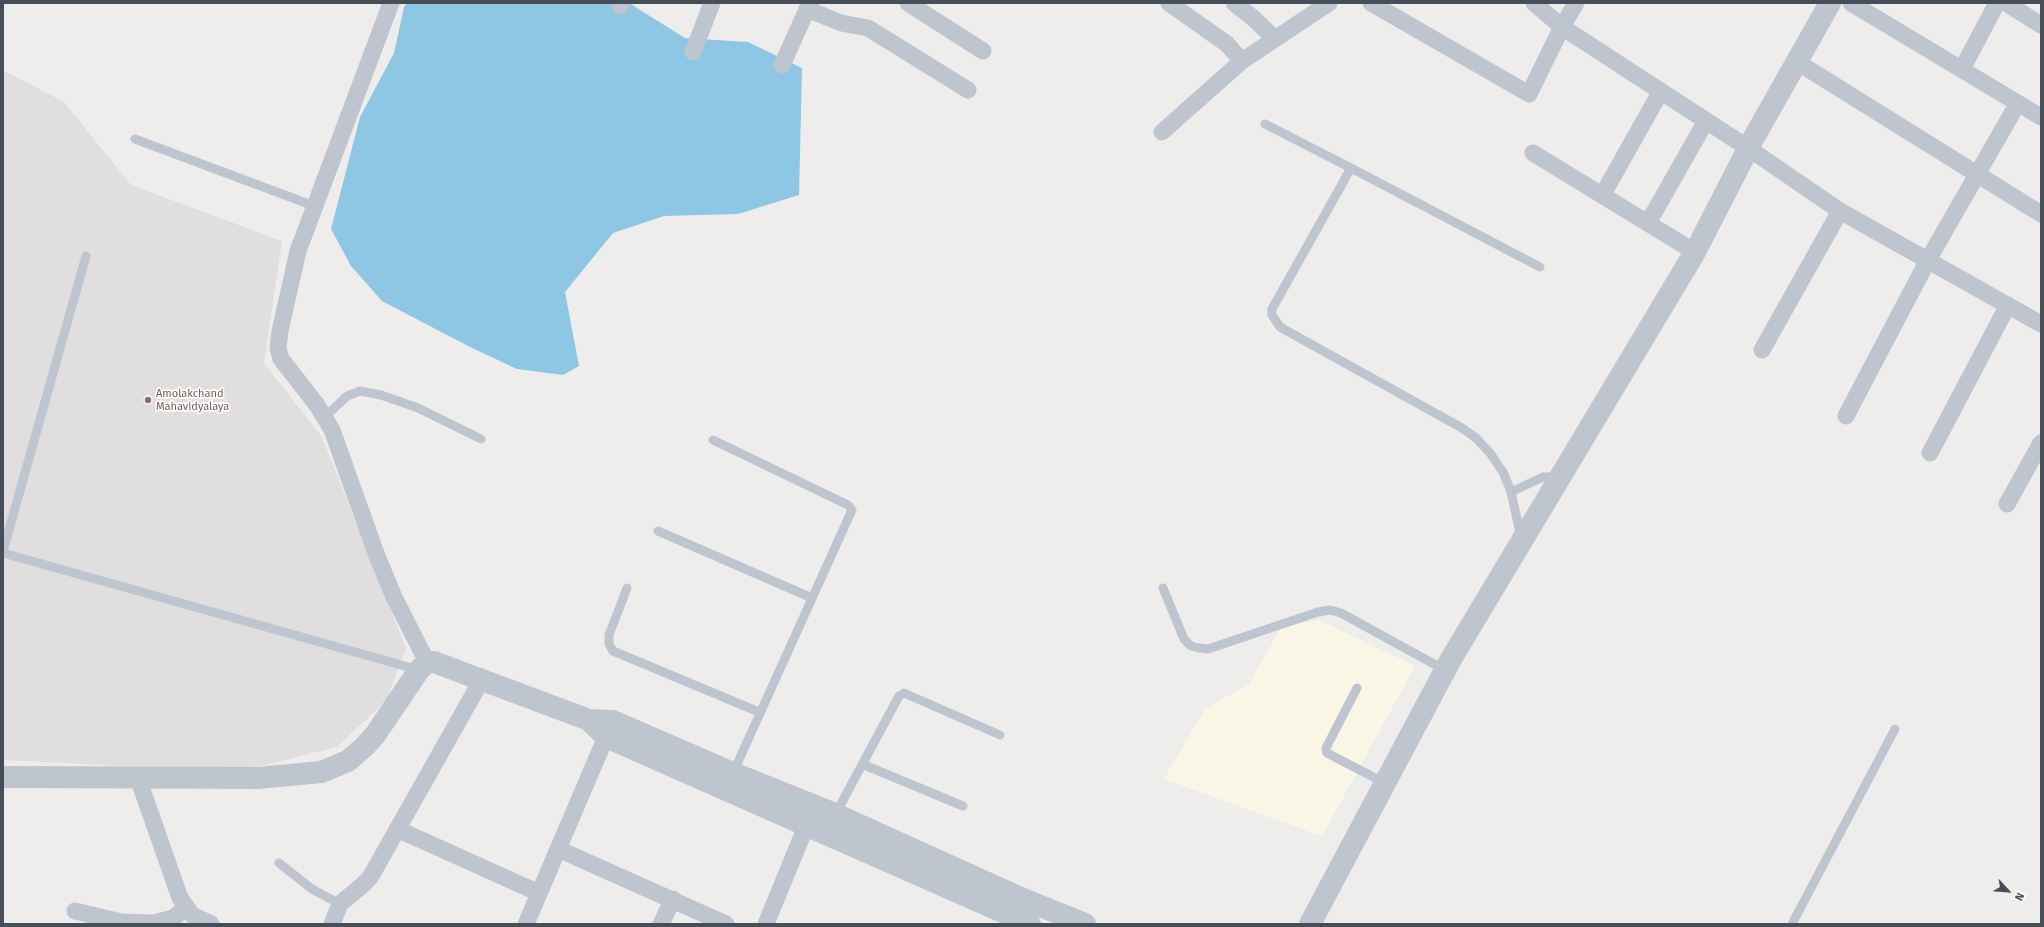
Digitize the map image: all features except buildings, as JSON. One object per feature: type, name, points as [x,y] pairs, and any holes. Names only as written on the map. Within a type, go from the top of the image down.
[{"type":"street","points":[[391,3],[298,251],[280,331],[278,348],[281,359],[325,417],[332,430],[377,556],[423,666]]},
{"type":"street","points":[[693,52],[712,3]]},
{"type":"street","points":[[908,3],[983,51]]},
{"type":"street","points":[[1169,3],[1227,44],[1242,61]]},
{"type":"street","points":[[1234,3],[1253,18],[1275,39]]},
{"type":"street","points":[[1162,132],[1242,61],[1329,3]]},
{"type":"street","points":[[1371,3],[1529,94],[1562,27],[1576,3]]},
{"type":"street","points":[[1534,3],[1562,27],[1748,148],[1840,211],[2041,324]]},
{"type":"street","points":[[1310,924],[1445,670],[1695,252],[1748,148],[1830,3]]},
{"type":"street","points":[[1851,3],[2041,117]]},
{"type":"street","points":[[1962,69],[1997,3]]},
{"type":"street","points":[[2006,3],[2041,25]]},
{"type":"street","points":[[782,65],[808,6],[841,23],[868,28],[968,90]]},
{"type":"street","points":[[1797,62],[2041,214]]},
{"type":"street","points":[[1603,194],[1661,91]]},
{"type":"street","points":[[1846,416],[1928,260],[2018,103]]},
{"type":"street","points":[[1648,223],[1706,121]]},
{"type":"street","points":[[1533,153],[1603,194],[1695,252]]},
{"type":"street","points":[[1762,350],[1840,211]]},
{"type":"street","points":[[1930,453],[2008,305]]},
{"type":"street","points":[[2007,504],[2041,443]]},
{"type":"street","points":[[3,778],[258,778],[321,772],[348,761],[365,746],[376,735],[423,666],[434,662],[481,681],[589,720],[831,825],[1020,914],[1085,924]]},
{"type":"street","points":[[332,924],[340,904],[365,883],[481,681]]},
{"type":"street","points":[[526,924],[609,729]]},
{"type":"street","points":[[138,778],[180,898],[192,915],[211,924]]},
{"type":"street","points":[[766,924],[810,816]]},
{"type":"street","points":[[397,829],[539,893]]},
{"type":"street","points":[[558,849],[673,899],[726,924]]},
{"type":"street","points":[[661,924],[673,899]]},
{"type":"street","points":[[75,911],[121,922],[154,923],[173,918],[186,908]]},
{"type":"lane","points":[[1265,124],[1540,267]]},
{"type":"lane","points":[[135,139],[314,206]]},
{"type":"lane","points":[[1350,168],[1272,309],[1275,320],[1280,327],[1462,428],[1476,438],[1490,453],[1503,472],[1511,492],[1522,540]]},
{"type":"lane","points":[[86,256],[3,552],[423,666]]},
{"type":"lane","points":[[325,417],[346,396],[360,391],[381,395],[418,408],[481,439]]},
{"type":"lane","points":[[713,440],[851,506],[852,513],[760,712],[730,781]]},
{"type":"lane","points":[[1511,492],[1543,477],[1560,477]]},
{"type":"lane","points":[[658,530],[812,598]]},
{"type":"lane","points":[[627,588],[609,635],[609,644],[613,651],[760,712]]},
{"type":"lane","points":[[1163,588],[1184,639],[1191,646],[1208,648],[1318,612],[1330,610],[1340,613],[1445,670]]},
{"type":"lane","points":[[1357,688],[1326,748],[1327,753],[1385,783]]},
{"type":"lane","points":[[831,825],[899,696],[904,693],[1000,735]]},
{"type":"lane","points":[[1792,924],[1895,729]]},
{"type":"lane","points":[[862,764],[963,806]]},
{"type":"lane","points":[[279,863],[312,889],[340,904]]},
{"type":"shaded area","name":"Amolakchand Mahavidyalaya","points":[[3,70],[64,102],[131,185],[282,241],[264,363],[322,437],[406,648],[387,700],[337,747],[236,772],[3,760]]},
{"type":"shaded area","points":[[1319,620],[1415,666],[1322,836],[1164,779],[1205,709],[1249,684],[1282,626]]},
{"type":"water","points":[[407,3],[629,3],[685,38],[748,42],[802,68],[799,195],[738,214],[664,216],[613,233],[565,292],[579,366],[563,375],[517,369],[470,347],[382,301],[351,266],[331,229],[360,117],[394,53],[404,7]]},
{"type":"place","name":"Amolakchand Mahavidyalaya","points":[[148,400]]}]
